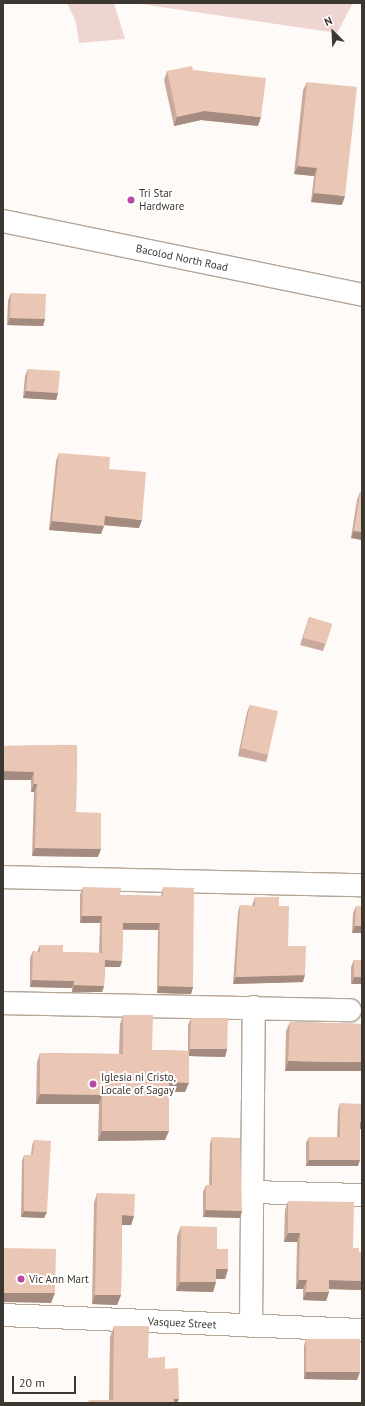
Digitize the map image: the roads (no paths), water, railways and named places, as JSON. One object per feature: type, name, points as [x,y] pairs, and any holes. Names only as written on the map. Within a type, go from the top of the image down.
[{"type":"main road","name":"Bacolod North Road","points":[[3,222],[362,295]]},
{"type":"main road","points":[[3,877],[362,885]]},
{"type":"main road","points":[[3,1003],[350,1010]]},
{"type":"main road","points":[[251,1326],[254,1007]]},
{"type":"main road","points":[[252,1192],[362,1195]]},
{"type":"main road","name":"Vasquez Street","points":[[3,1315],[362,1330]]},
{"type":"place","name":"Tri Star Hardware","points":[[131,200]]},
{"type":"place","name":"Iglesia ni Cristo, Locale of Sagay","points":[[93,1084]]},
{"type":"place","name":"Vic Ann Mart","points":[[21,1279]]}]
